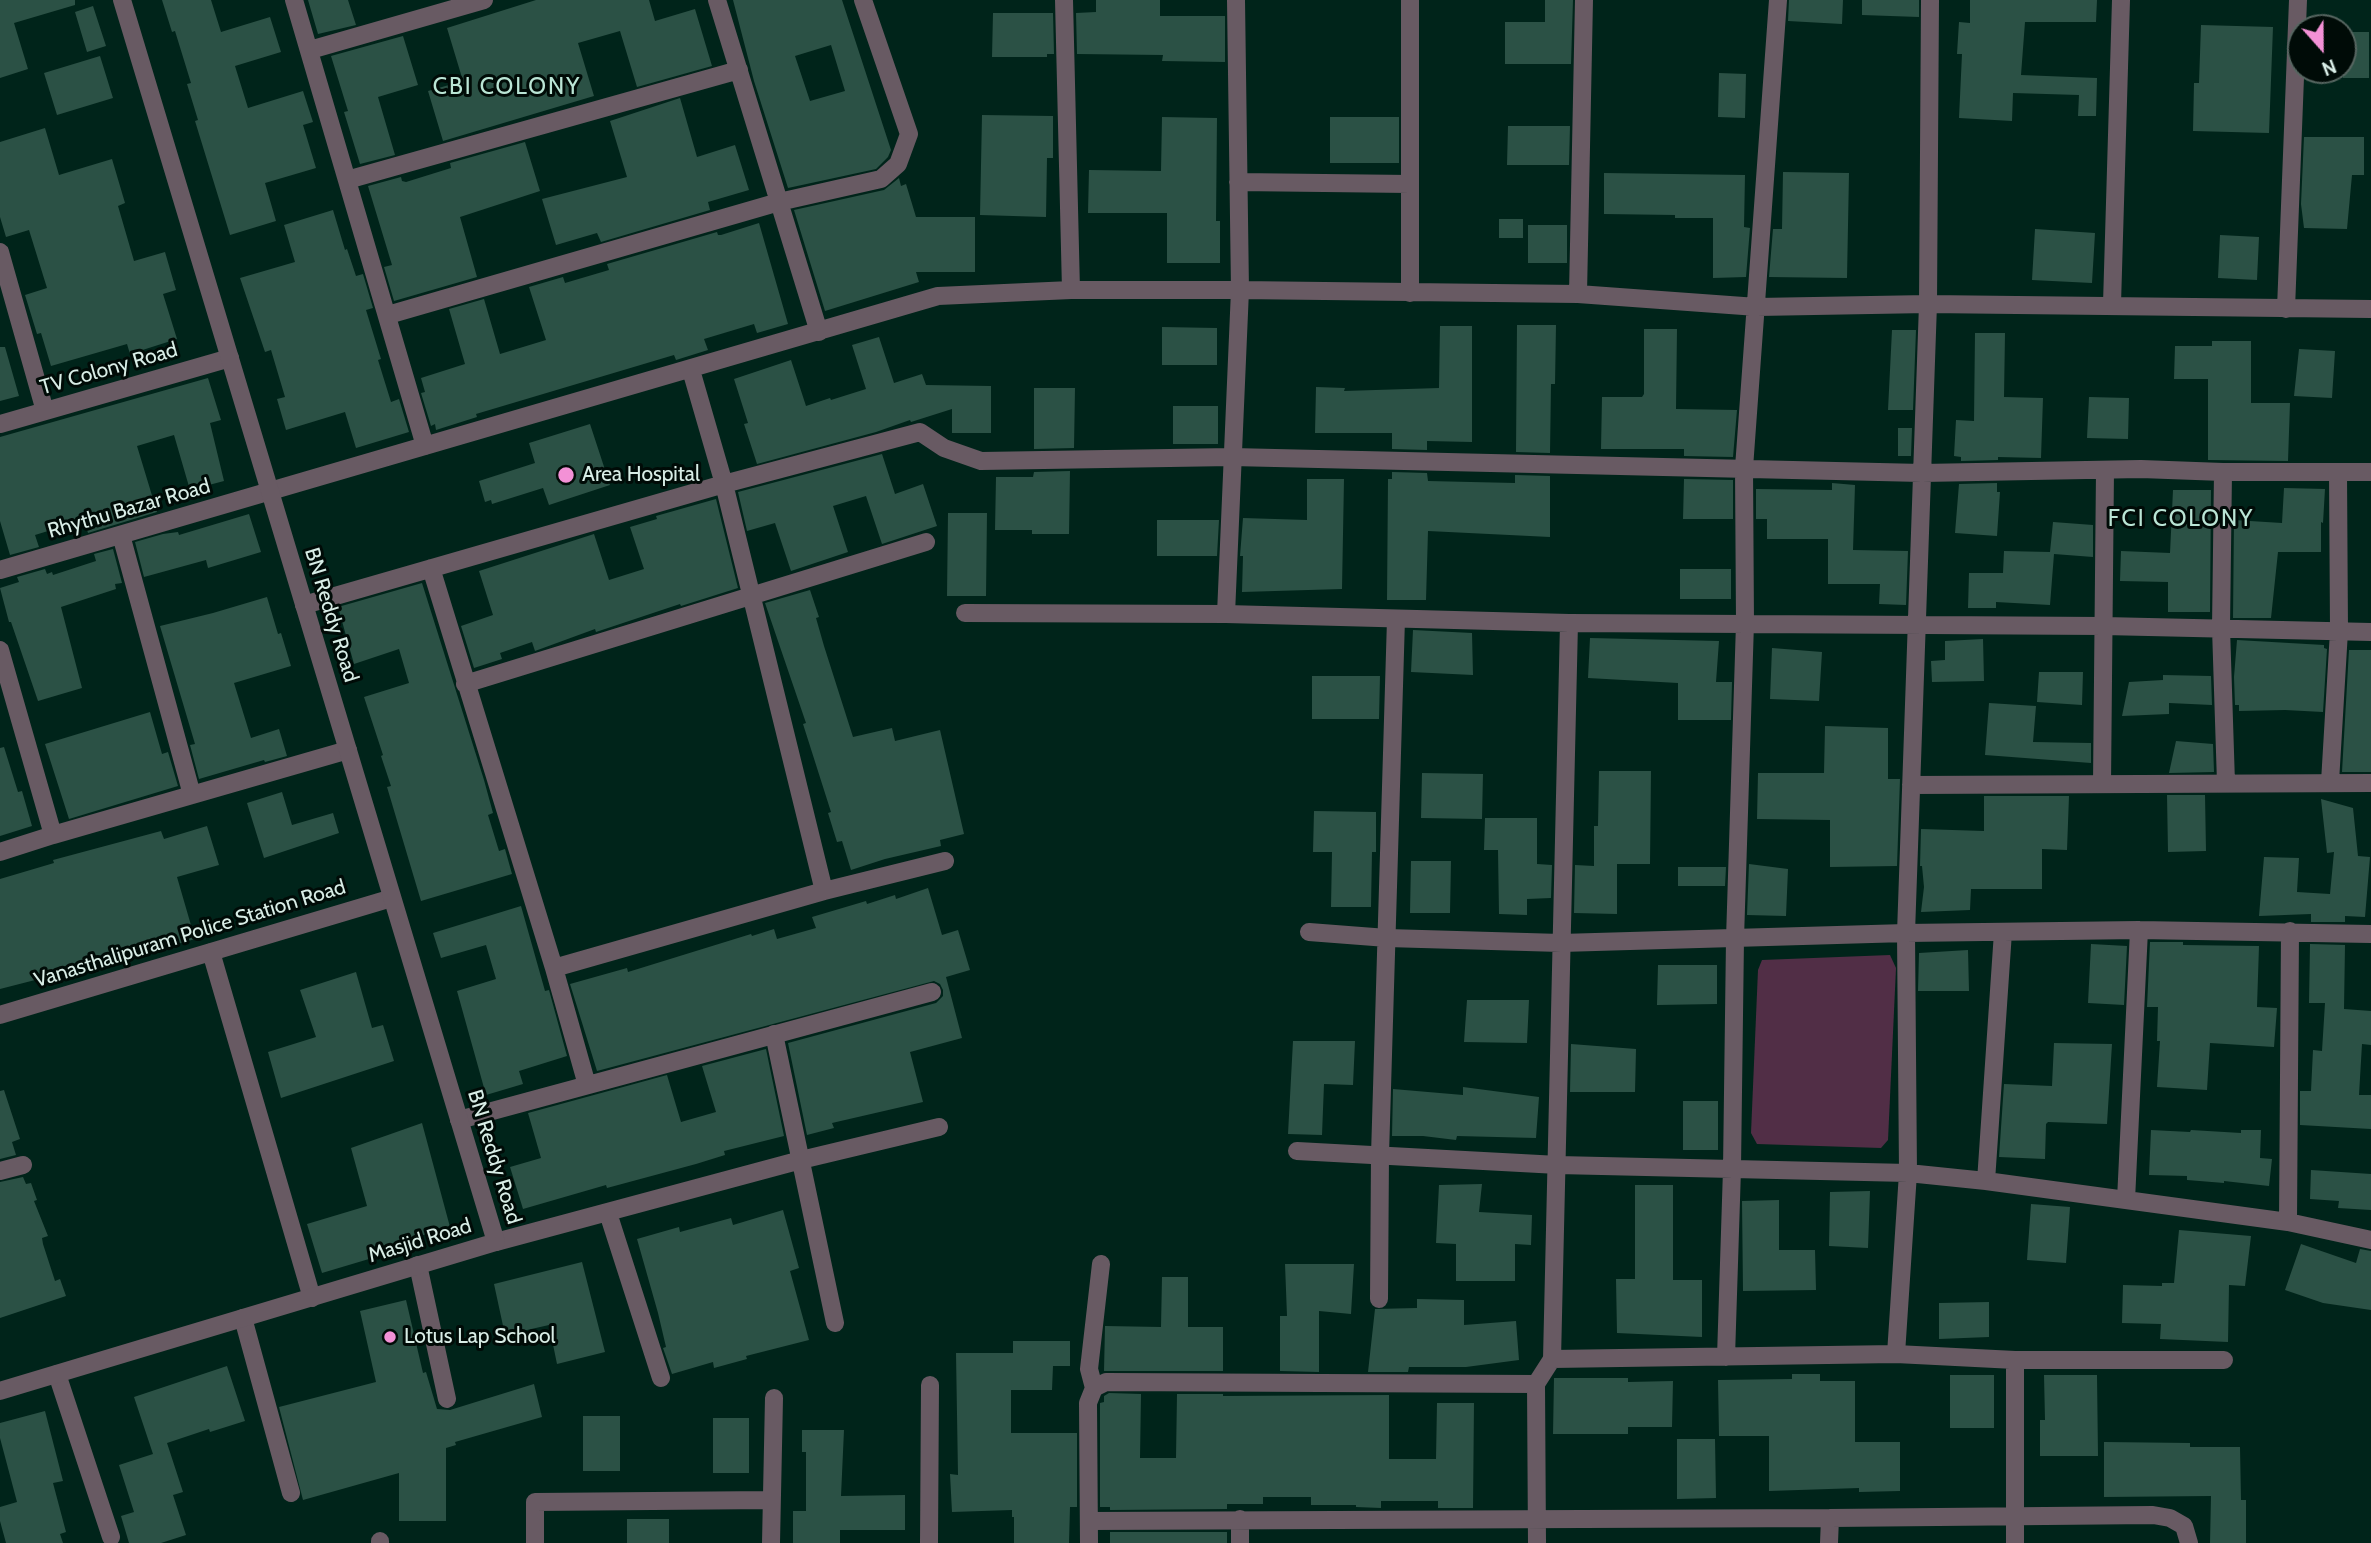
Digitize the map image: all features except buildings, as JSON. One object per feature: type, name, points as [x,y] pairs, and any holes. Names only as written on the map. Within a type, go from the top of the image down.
[{"type":"street","name":"BN Reddy Road","points":[[122,0],[496,1242]]},
{"type":"street","points":[[293,0],[310,50],[425,446]]},
{"type":"street","points":[[310,50],[484,0]]},
{"type":"street","points":[[717,0],[819,332]]},
{"type":"street","points":[[388,315],[779,202],[881,179],[898,164],[909,134],[863,0]]},
{"type":"street","points":[[1064,0],[1071,290]]},
{"type":"street","points":[[1226,614],[1240,290],[1236,0]]},
{"type":"street","points":[[1410,0],[1410,293]]},
{"type":"street","points":[[1578,294],[1584,0]]},
{"type":"street","points":[[1726,1357],[1745,623],[1744,468],[1778,0]]},
{"type":"street","points":[[1896,1354],[1908,1173],[1906,933],[1928,303],[1930,0]]},
{"type":"street","points":[[2112,304],[2122,0]]},
{"type":"street","points":[[2286,309],[2298,0]]},
{"type":"street","points":[[347,180],[739,69]]},
{"type":"street","points":[[1238,182],[1410,184]]},
{"type":"street","points":[[1,256],[45,411]]},
{"type":"street","name":"Rhythu Bazar Road","points":[[0,570],[938,296],[1071,290],[1240,290],[1578,294],[1757,307],[1928,303],[2371,309]]},
{"type":"street","name":"TV Colony Road","points":[[0,424],[230,358]]},
{"type":"street","points":[[691,370],[724,484],[824,891]]},
{"type":"street","points":[[304,605],[724,484],[920,432],[944,448],[981,461],[1232,457],[1922,473],[2105,470],[2371,472]]},
{"type":"street","points":[[2102,784],[2105,470]]},
{"type":"street","points":[[2223,472],[2221,628],[2226,783]]},
{"type":"street","points":[[2330,782],[2339,631],[2338,472]]},
{"type":"street","points":[[121,535],[192,795]]},
{"type":"street","points":[[465,684],[926,542]]},
{"type":"street","points":[[431,568],[554,968],[587,1085]]},
{"type":"street","points":[[965,613],[1226,614],[1569,623],[2104,626],[2371,632]]},
{"type":"street","points":[[1379,1299],[1380,1155],[1396,619]]},
{"type":"street","points":[[1536,1543],[1536,1384],[1552,1359],[1569,623]]},
{"type":"street","points":[[0,650],[53,835]]},
{"type":"street","points":[[0,852],[348,750]]},
{"type":"street","points":[[1911,785],[2371,783]]},
{"type":"street","points":[[554,968],[824,891],[946,861]]},
{"type":"street","name":"Vanasthalipuram Police Station Road","points":[[0,1015],[392,898]]},
{"type":"street","points":[[1309,932],[1387,938],[1561,943],[1906,933],[2139,930],[2371,934]]},
{"type":"street","points":[[2126,1200],[2139,930]]},
{"type":"street","points":[[2288,1222],[2290,931]]},
{"type":"street","points":[[1986,1181],[2003,932]]},
{"type":"street","points":[[211,952],[312,1297]]},
{"type":"street","points":[[459,1120],[932,992]]},
{"type":"street","points":[[774,1034],[835,1323]]},
{"type":"street","name":"Masjid Road","points":[[1,1387],[57,1374],[496,1242],[802,1160],[939,1127]]},
{"type":"street","points":[[1297,1151],[1558,1165],[1908,1173],[2288,1222],[2371,1240]]},
{"type":"street","points":[[0,1171],[23,1165]]},
{"type":"street","points":[[608,1213],[660,1378]]},
{"type":"street","points":[[1094,1388],[1089,1369],[1101,1264]]},
{"type":"street","points":[[418,1265],[447,1399]]},
{"type":"street","points":[[243,1318],[291,1493]]},
{"type":"street","points":[[1552,1359],[1896,1354],[2015,1360],[2224,1360]]},
{"type":"street","points":[[2015,1360],[2015,1543]]},
{"type":"street","points":[[57,1374],[111,1537]]},
{"type":"street","points":[[1089,1543],[1087,1403],[1094,1388],[1106,1382],[1536,1384]]},
{"type":"street","points":[[929,1543],[930,1385]]},
{"type":"street","points":[[771,1543],[774,1398]]},
{"type":"street","points":[[535,1543],[535,1502],[770,1500]]},
{"type":"street","points":[[1089,1521],[2153,1515],[2170,1518],[2184,1526],[2189,1543]]},
{"type":"street","points":[[1829,1543],[1830,1518]]},
{"type":"street","points":[[1240,1519],[1240,1543]]},
{"type":"shaded area","points":[[1890,955],[1896,968],[1888,1140],[1881,1148],[1757,1144],[1751,1133],[1758,970],[1762,960]]},
{"type":"place","name":"Area Hospital","points":[[566,475]]},
{"type":"place","name":"Lotus Lap School","points":[[390,1337]]},
{"type":"district","name":"CBI COLONY","points":[[507,87]]},
{"type":"district","name":"FCI COLONY","points":[[2181,519]]}]
